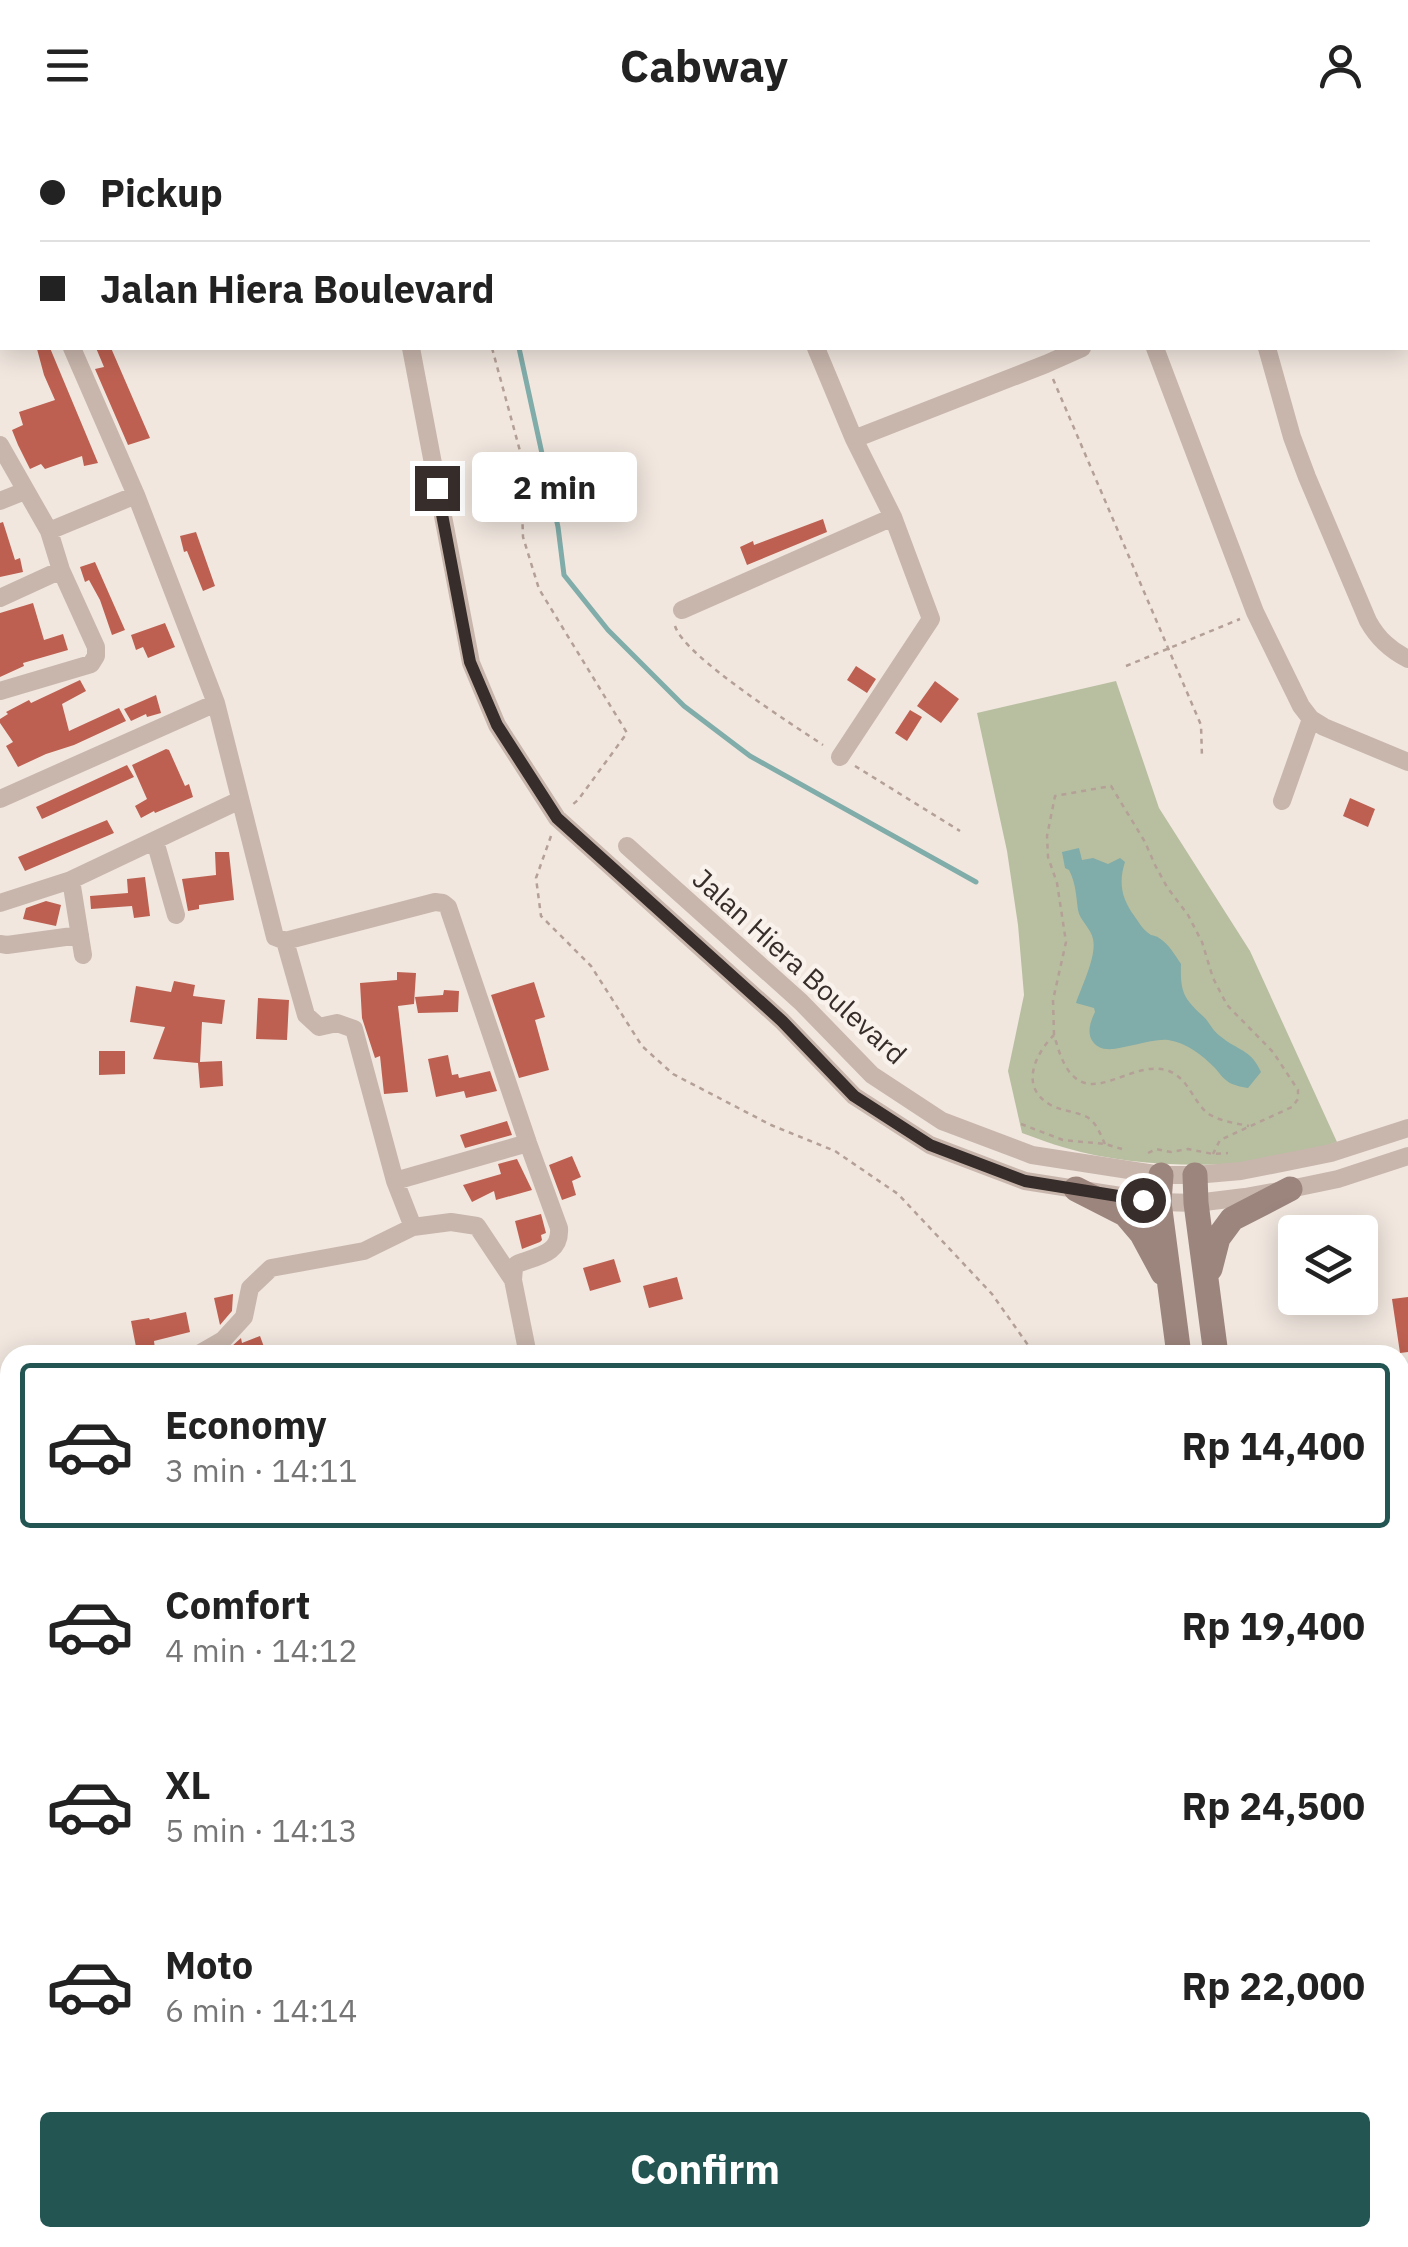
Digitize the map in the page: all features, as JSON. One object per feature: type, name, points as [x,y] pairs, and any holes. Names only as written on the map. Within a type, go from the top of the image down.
[{"type":"main road","points":[[1161,1175],[1159,1202],[1177,1345]]},
{"type":"main road","points":[[1195,1175],[1216,1345]]},
{"type":"main road","points":[[1076,1189],[1125,1214],[1142,1234],[1170,1287]]},
{"type":"main road","points":[[1206,1284],[1218,1238],[1232,1219],[1290,1189]]},
{"type":"street","points":[[73,350],[136,495],[216,702],[275,937],[285,941],[434,902],[442,902],[448,908],[559,1228],[555,1248],[514,1268],[526,1345]]},
{"type":"street","name":"Jalan Hiera Boulevard","points":[[411,350],[470,662],[497,725],[557,818],[782,1021],[854,1096],[930,1145],[1025,1181],[1159,1202],[1196,1202]]},
{"type":"street","points":[[817,350],[854,439],[893,517],[931,619],[840,756]]},
{"type":"street","points":[[854,439],[1078,350]]},
{"type":"street","points":[[1156,350],[1256,612],[1301,706],[1324,727],[1408,762]]},
{"type":"street","points":[[1267,350],[1292,437],[1368,621],[1376,636],[1408,659]]},
{"type":"street","points":[[0,445],[49,532],[61,570],[96,647],[92,664],[0,691]]},
{"type":"street","points":[[0,501],[25,491]]},
{"type":"street","points":[[49,532],[136,495]]},
{"type":"street","points":[[682,610],[893,517]]},
{"type":"street","points":[[0,598],[61,570]]},
{"type":"street","points":[[0,800],[216,702]]},
{"type":"street","points":[[1282,801],[1311,719]]},
{"type":"street","points":[[0,903],[71,880],[240,800]]},
{"type":"street","points":[[154,841],[176,915]]},
{"type":"street","name":"Jalan Hiera Boulevard","points":[[627,846],[802,1002],[872,1075],[942,1121],[1032,1155],[1161,1175],[1195,1175],[1300,1160],[1408,1128]]},
{"type":"street","points":[[71,880],[83,956]]},
{"type":"street","points":[[0,944],[80,935]]},
{"type":"street","points":[[285,941],[306,1015],[319,1027],[337,1023],[354,1029],[394,1181],[413,1227]]},
{"type":"street","points":[[782,1021],[802,1002]]},
{"type":"street","points":[[394,1181],[528,1143]]},
{"type":"street","points":[[1196,1202],[1245,1198],[1338,1179],[1408,1156]]},
{"type":"street","points":[[214,1345],[244,1318],[250,1288],[272,1268],[364,1252],[413,1227],[452,1222],[477,1226],[514,1280]]},
{"type":"path","points":[[1046,364],[1202,725],[1202,757]]},
{"type":"path","points":[[682,610],[674,626],[678,636],[713,668],[840,756],[960,831]]},
{"type":"path","points":[[1126,666],[1256,612]]},
{"type":"path","points":[[1213,1154],[1220,1140],[1292,1107],[1298,1090],[1274,1052],[1227,1005],[1212,978],[1202,942],[1188,915],[1161,876],[1146,842],[1111,786],[1056,796],[1048,856],[1057,883],[1066,942],[1053,1000],[1054,1035],[1064,1064],[1075,1079],[1094,1086],[1129,1072],[1168,1071],[1185,1082],[1206,1112],[1250,1126]]},
{"type":"path","points":[[1054,1035],[1040,1049],[1032,1066],[1040,1096],[1049,1104],[1088,1118],[1105,1144]]},
{"type":"path","points":[[1021,1124],[1063,1140],[1123,1150]]},
{"type":"path","points":[[1142,1156],[1156,1149],[1232,1153]]},
{"type":"green space","points":[[1116,681],[1159,808],[1250,951],[1337,1142],[1273,1160],[1183,1165],[1093,1155],[1022,1133],[1008,1071],[1024,995],[1018,925],[1007,851],[977,713]]},
{"type":"water","points":[[1079,848],[1082,860],[1093,858],[1108,864],[1120,858],[1125,862],[1122,891],[1127,904],[1144,929],[1165,943],[1181,964],[1181,982],[1188,1000],[1218,1034],[1257,1064],[1261,1072],[1248,1088],[1229,1083],[1199,1054],[1175,1042],[1160,1040],[1105,1049],[1092,1040],[1094,1008],[1076,1003],[1091,962],[1093,939],[1079,914],[1073,880],[1065,868],[1062,852]]},
{"type":"building","points":[[37,350],[51,350],[98,463],[84,466],[82,456],[45,469],[41,464],[30,469],[12,430],[23,425],[19,412],[55,400]]},
{"type":"building","points":[[97,350],[112,350],[150,438],[128,445],[95,369],[104,367]]},
{"type":"building","points":[[823,519],[827,532],[747,565],[740,547]]},
{"type":"building","points":[[3,522],[23,572],[0,577],[0,523]]},
{"type":"building","points":[[196,532],[215,586],[203,591],[180,536]]},
{"type":"building","points":[[95,562],[125,630],[112,635],[100,600],[89,580],[85,582],[80,567]]},
{"type":"building","points":[[33,603],[44,640],[63,634],[68,650],[23,663],[24,666],[0,677],[0,613]]},
{"type":"building","points":[[165,623],[175,647],[148,658],[143,647],[136,650],[131,635]]},
{"type":"building","points":[[856,666],[876,679],[867,693],[847,680]]},
{"type":"building","points":[[80,680],[86,691],[62,704],[69,731],[119,708],[126,721],[18,767],[6,746],[13,742],[0,719],[29,700],[31,703]]},
{"type":"building","points":[[935,681],[959,699],[941,723],[917,706]]},
{"type":"building","points":[[156,695],[161,713],[131,721],[124,709]]},
{"type":"building","points":[[910,710],[922,717],[907,741],[895,733]]},
{"type":"building","points":[[166,749],[193,797],[141,818],[135,806],[147,799],[132,765]]},
{"type":"building","points":[[127,765],[134,777],[42,819],[36,807]]},
{"type":"building","points":[[1350,798],[1375,809],[1368,827],[1343,816]]},
{"type":"building","points":[[107,820],[114,833],[25,871],[18,857]]},
{"type":"building","points":[[215,852],[229,852],[234,900],[199,905],[199,909],[188,911],[182,879],[216,875]]},
{"type":"building","points":[[145,877],[150,916],[134,918],[132,906],[91,909],[90,896],[128,893],[127,879]]},
{"type":"building","points":[[46,901],[61,905],[56,926],[23,919],[26,908]]},
{"type":"building","points":[[397,972],[416,973],[414,1004],[398,1006],[408,1092],[384,1094],[380,1056],[375,1058],[362,1018],[360,983],[397,980]]},
{"type":"building","points":[[174,981],[195,985],[193,996],[225,1000],[222,1024],[202,1022],[200,1062],[222,1061],[223,1086],[200,1088],[198,1063],[153,1059],[165,1027],[130,1022],[136,986],[171,992]]},
{"type":"building","points":[[534,982],[545,1017],[535,1020],[549,1070],[519,1078],[491,995]]},
{"type":"building","points":[[444,990],[459,991],[458,1012],[418,1013],[415,997],[443,995]]},
{"type":"building","points":[[258,998],[289,1000],[287,1040],[256,1039]]},
{"type":"building","points":[[99,1051],[125,1051],[125,1074],[99,1075]]},
{"type":"building","points":[[448,1055],[452,1075],[458,1074],[459,1078],[490,1071],[497,1091],[466,1098],[464,1091],[436,1097],[428,1059]]},
{"type":"building","points":[[507,1121],[512,1135],[465,1148],[460,1135]]},
{"type":"building","points":[[572,1156],[581,1177],[572,1181],[576,1195],[562,1200],[549,1165]]},
{"type":"building","points":[[517,1159],[532,1190],[496,1200],[494,1191],[472,1202],[463,1185],[501,1174],[498,1164]]},
{"type":"building","points":[[541,1214],[546,1233],[541,1235],[540,1242],[522,1249],[515,1221]]},
{"type":"building","points":[[614,1259],[621,1282],[590,1291],[583,1268]]},
{"type":"building","points":[[677,1277],[683,1299],[649,1308],[643,1286]]},
{"type":"building","points":[[233,1294],[232,1311],[220,1325],[214,1298]]},
{"type":"building","points":[[1408,1297],[1408,1345],[1399,1345],[1392,1299]]},
{"type":"building","points":[[186,1312],[190,1332],[154,1341],[154,1345],[136,1345],[131,1321]]},
{"type":"building","points":[[260,1336],[263,1345],[233,1345],[241,1338],[242,1343]]},
{"type":"waterway","points":[[519,350],[558,527],[564,575],[608,630],[684,706],[750,756],[976,882]]},
{"type":"route","points":[[437,488],[470,662],[497,725],[557,818],[782,1021],[854,1096],[930,1145],[1025,1181],[1143,1200]]}]
